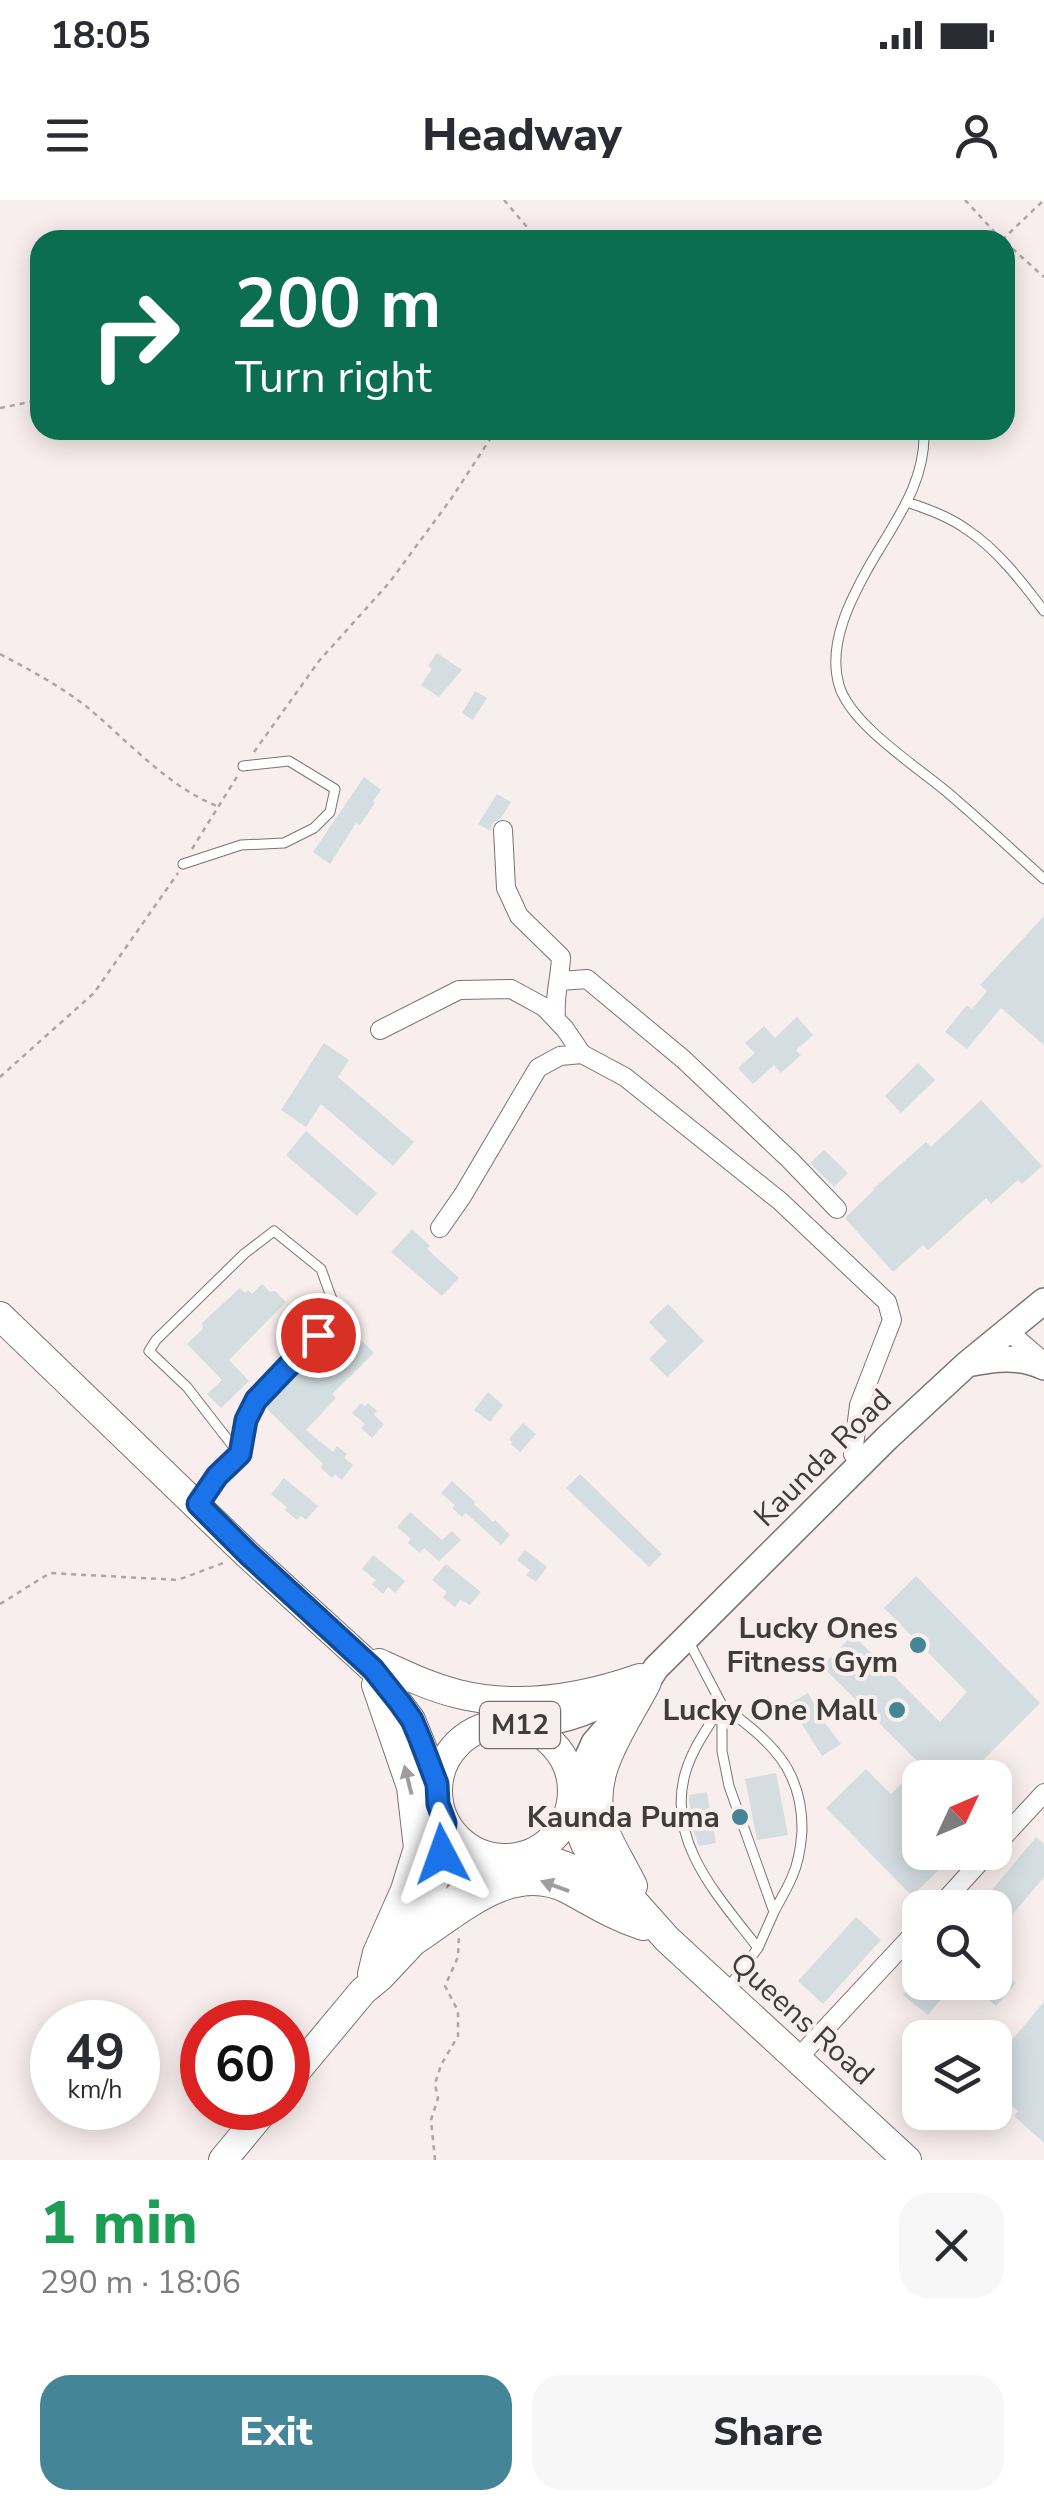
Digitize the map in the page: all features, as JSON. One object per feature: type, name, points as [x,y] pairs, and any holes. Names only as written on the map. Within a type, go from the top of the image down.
[{"type":"main road","name":"Kaunda Road","points":[[572,1799],[594,1744],[648,1676],[860,1466],[968,1364],[1044,1301]]},
{"type":"main road","name":"M12","points":[[0,1316],[339,1639],[430,1702],[542,1734],[558,1749],[569,1768],[572,1799],[585,1844],[648,1924]]},
{"type":"main road","points":[[968,1364],[1013,1359],[1044,1365]]},
{"type":"main road","name":"M12","points":[[376,1666],[412,1720],[437,1784]]},
{"type":"main road","points":[[367,1982],[406,1890],[418,1848],[411,1787],[378,1694],[376,1666],[462,1695],[513,1702],[565,1697],[648,1676]]},
{"type":"main road","name":"Kaunda Road","points":[[510,1724],[559,1722],[576,1717],[648,1676]]},
{"type":"main road","points":[[648,1676],[606,1760],[598,1801],[603,1827],[648,1924]]},
{"type":"main road","name":"M12","points":[[510,1724],[475,1730],[456,1743],[443,1762],[437,1784],[438,1804],[445,1823],[456,1838],[490,1857],[552,1860],[568,1865],[648,1924]]},
{"type":"main road","points":[[367,1982],[380,1977],[440,1912],[487,1871],[546,1846],[562,1829],[572,1799]]},
{"type":"main road","points":[[310,2053],[424,1903],[436,1881],[445,1823]]},
{"type":"main road","points":[[414,1941],[493,1890],[529,1880],[565,1888],[598,1908],[648,1924]]},
{"type":"main road","name":"Queens Road","points":[[648,1924],[908,2160]]},
{"type":"main road","points":[[223,2160],[248,2130]]},
{"type":"street","points":[[503,830],[506,888],[519,916],[587,979],[684,1059],[838,1210]]},
{"type":"street","points":[[556,1019],[554,994],[560,981],[562,956]]},
{"type":"street","points":[[560,981],[587,979]]},
{"type":"street","points":[[380,1030],[459,990],[511,989],[544,1007],[582,1054],[625,1077],[780,1200],[887,1302],[892,1320],[859,1405],[853,1454],[860,1466]]},
{"type":"street","points":[[440,1228],[464,1195],[538,1068],[560,1056],[582,1054]]},
{"type":"street","points":[[1007,1330],[1044,1365]]},
{"type":"street","points":[[1012,1828],[1044,1793]]},
{"type":"street","points":[[954,1890],[973,1870]]},
{"type":"street","points":[[798,2058],[902,1946]]},
{"type":"lane","points":[[924,440],[923,465],[907,502],[845,615],[838,639],[839,686],[847,704],[864,724],[1044,879]]},
{"type":"lane","points":[[907,502],[969,530],[1024,584],[1044,611]]},
{"type":"lane","points":[[183,864],[241,845],[284,843],[314,828],[330,812],[335,789],[289,761],[243,766]]},
{"type":"lane","points":[[198,1504],[217,1476],[240,1454],[246,1420],[256,1400],[318,1335],[334,1305],[320,1269],[274,1231],[244,1254],[149,1350],[188,1388],[240,1454]]},
{"type":"lane","points":[[686,1638],[722,1705],[752,1727],[792,1774],[802,1804],[802,1838],[794,1874],[758,1948],[724,1993]]},
{"type":"lane","points":[[722,1705],[722,1752],[729,1786],[774,1912]]},
{"type":"lane","points":[[722,1705],[698,1743],[686,1772],[679,1800],[683,1833],[698,1865],[758,1948]]},
{"type":"path","points":[[504,200],[529,230]]},
{"type":"path","points":[[965,200],[993,230]]},
{"type":"path","points":[[1014,230],[1044,200]]},
{"type":"path","points":[[1015,252],[1044,277]]},
{"type":"path","points":[[0,408],[30,402]]},
{"type":"path","points":[[0,1077],[94,993],[183,864],[243,766],[319,661],[389,583],[489,440]]},
{"type":"path","points":[[0,654],[66,691],[176,783],[218,806]]},
{"type":"path","points":[[0,1604],[50,1574],[178,1580],[248,1554]]},
{"type":"path","points":[[434,2160],[431,2120],[438,2098],[435,2084],[458,2036],[458,2011],[445,1986],[458,1957],[456,1914]]},
{"type":"building","points":[[437,653],[462,670],[439,697],[421,685]]},
{"type":"building","points":[[475,691],[487,698],[473,720],[462,713]]},
{"type":"building","points":[[364,777],[381,790],[330,864],[313,852]]},
{"type":"building","points":[[497,794],[511,802],[492,824],[491,831],[478,824]]},
{"type":"building","points":[[1044,916],[1044,1045],[1001,1008],[967,1049],[945,1032],[967,1005],[972,1009],[987,991],[980,985]]},
{"type":"building","points":[[797,1017],[813,1035],[796,1050],[801,1055],[781,1073],[774,1065],[753,1084],[738,1068],[755,1053],[745,1043],[764,1026],[775,1038]]},
{"type":"building","points":[[324,1043],[349,1060],[338,1077],[414,1142],[393,1166],[321,1104],[306,1127],[281,1110]]},
{"type":"building","points":[[918,1063],[935,1080],[901,1113],[885,1096]]},
{"type":"building","points":[[981,1100],[1042,1166],[1022,1184],[1018,1180],[991,1204],[986,1198],[928,1250],[923,1245],[893,1272],[845,1218],[926,1142],[931,1147]]},
{"type":"building","points":[[306,1131],[377,1193],[357,1216],[286,1155]]},
{"type":"building","points":[[824,1150],[848,1173],[834,1187],[810,1163]]},
{"type":"building","points":[[412,1229],[430,1246],[427,1249],[459,1278],[442,1296],[391,1252]]},
{"type":"building","points":[[262,1284],[286,1302],[229,1360],[249,1381],[221,1408],[207,1394],[222,1380],[187,1344],[203,1329],[202,1323],[240,1288],[252,1294]]},
{"type":"building","points":[[668,1304],[704,1341],[667,1377],[649,1359],[667,1341],[649,1322]]},
{"type":"building","points":[[345,1324],[374,1353],[332,1394],[336,1398],[306,1430],[333,1452],[337,1446],[347,1454],[344,1458],[353,1465],[342,1480],[335,1474],[332,1478],[321,1468],[323,1464],[262,1404]]},
{"type":"building","points":[[488,1392],[503,1405],[490,1422],[474,1410]]},
{"type":"building","points":[[361,1403],[368,1403],[377,1411],[374,1415],[384,1424],[372,1438],[361,1428],[365,1424],[352,1413]]},
{"type":"building","points":[[523,1423],[536,1434],[520,1452],[509,1439]]},
{"type":"building","points":[[580,1474],[662,1554],[649,1567],[566,1488]]},
{"type":"building","points":[[284,1478],[318,1506],[306,1520],[301,1516],[297,1520],[271,1494]]},
{"type":"building","points":[[452,1481],[510,1535],[501,1545],[466,1513],[462,1517],[452,1508],[455,1505],[441,1493]]},
{"type":"building","points":[[410,1512],[442,1540],[452,1531],[461,1540],[439,1561],[424,1548],[420,1553],[397,1527]]},
{"type":"building","points":[[525,1550],[547,1567],[536,1582],[526,1575],[530,1570],[517,1560]]},
{"type":"building","points":[[373,1555],[405,1581],[395,1593],[388,1587],[383,1594],[372,1584],[376,1580],[362,1569]]},
{"type":"building","points":[[446,1564],[481,1592],[470,1605],[460,1600],[455,1607],[443,1597],[447,1592],[432,1580]]},
{"type":"building","points":[[916,1576],[1040,1703],[983,1760],[916,1760],[822,1666],[853,1635],[940,1722],[967,1692],[884,1608]]},
{"type":"building","points":[[808,1693],[841,1744],[822,1756],[789,1704]]},
{"type":"building","points":[[866,1769],[891,1794],[902,1783],[902,1870],[939,1870],[918,1890],[906,1890],[826,1808]]},
{"type":"building","points":[[776,1773],[788,1835],[757,1840],[745,1779]]},
{"type":"building","points":[[707,1792],[716,1843],[699,1846],[689,1800],[690,1795]]},
{"type":"building","points":[[1036,1837],[1044,1844],[1044,1877],[1012,1915],[1012,1890],[992,1890]]},
{"type":"building","points":[[856,1917],[881,1940],[823,2004],[798,1981]]},
{"type":"building","points":[[909,2000],[940,2000],[928,2015]]},
{"type":"building","points":[[1044,2002],[1044,2143],[1014,2116],[1018,2111],[1012,2106],[1012,2040]]},
{"type":"place","name":"Lucky Ones Fitness Gym","points":[[918,1645]]},
{"type":"place","name":"Lucky One Mall","points":[[897,1710]]},
{"type":"place","name":"Kaunda Puma","points":[[740,1817]]},
{"type":"route","points":[[318,1335],[256,1400],[246,1420],[240,1454],[217,1476],[198,1504],[373,1669],[412,1720],[437,1784],[438,1804],[445,1823],[442,1854]]}]
